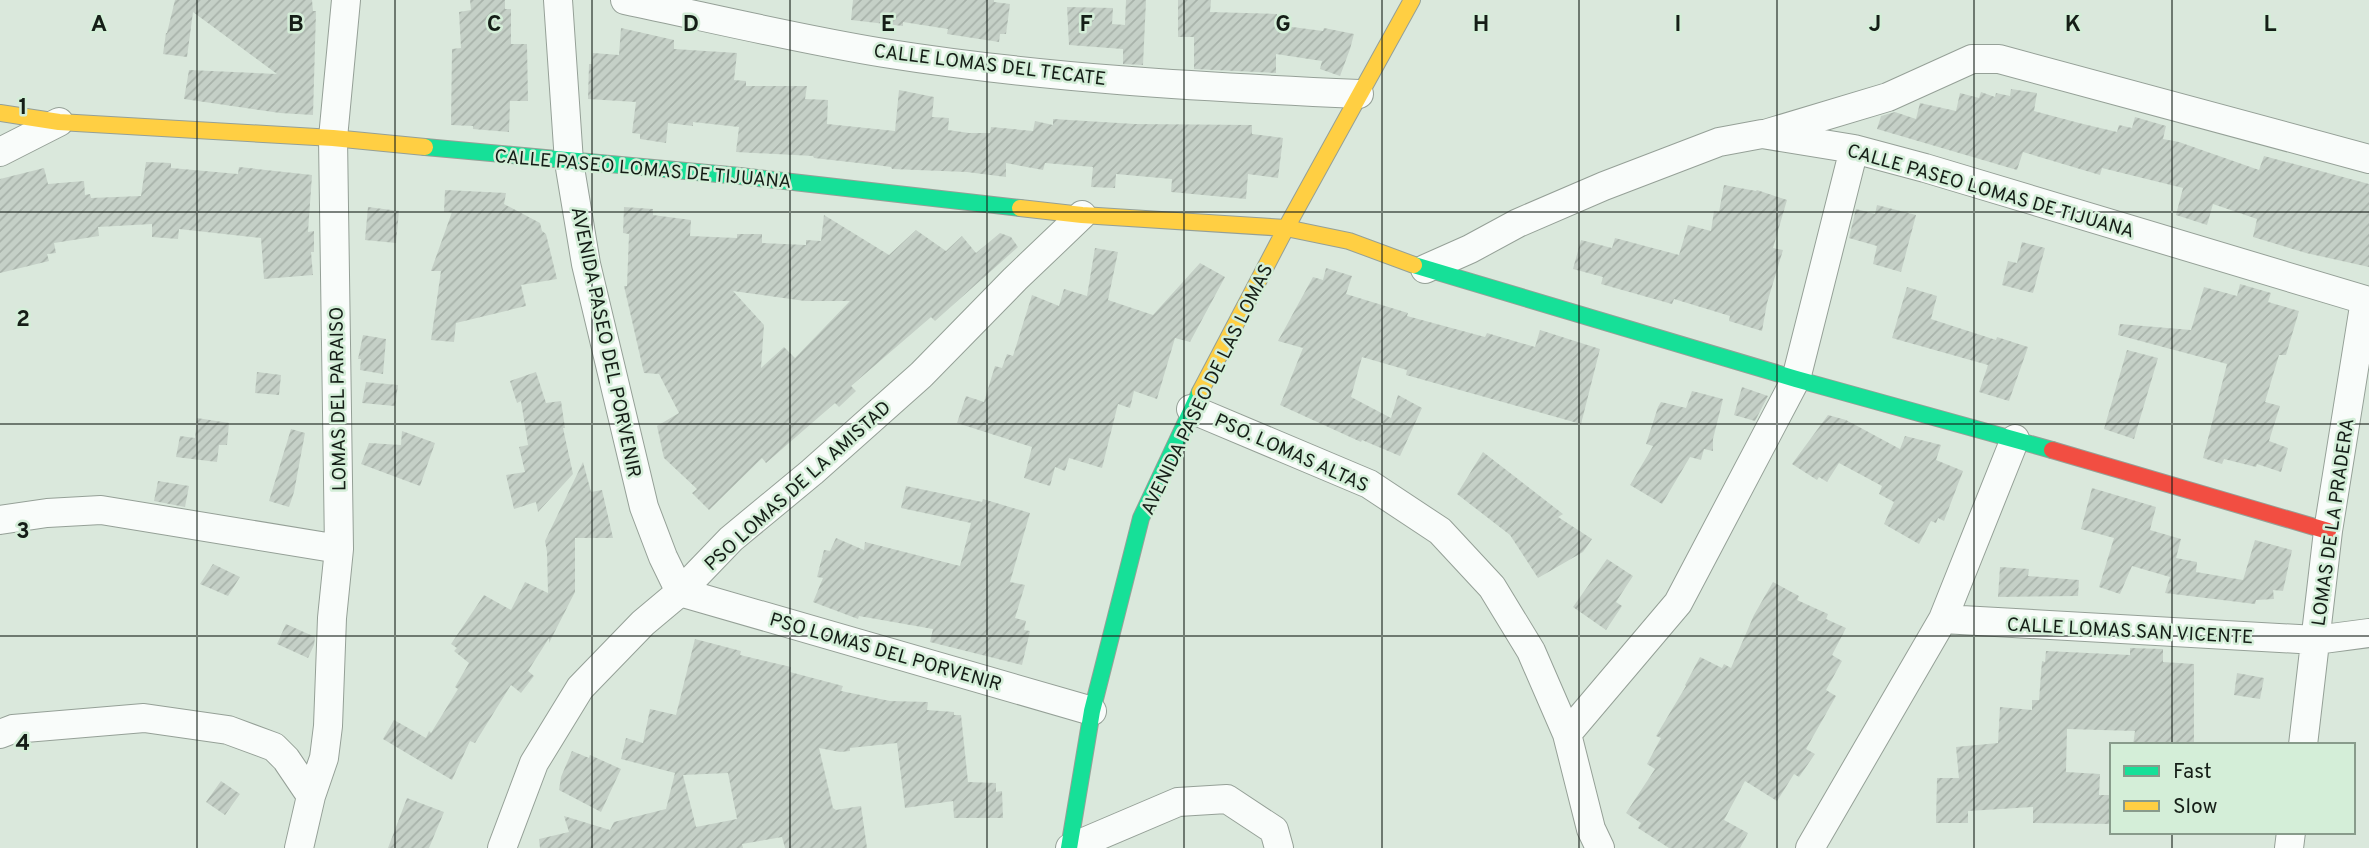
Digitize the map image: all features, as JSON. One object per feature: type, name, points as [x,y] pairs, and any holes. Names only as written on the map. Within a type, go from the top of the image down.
[{"type":"street","name":"LOMAS DEL PARAISO","points":[[299,848],[311,796],[324,758],[339,549],[333,138],[346,0]]},
{"type":"street","name":"AVENIDA PASEO DEL PORVENIR","points":[[558,0],[569,162],[586,264],[644,507],[680,592]]},
{"type":"street","name":"CALLE LOMAS DEL TECATE","points":[[625,0],[897,55],[1040,73],[1217,88],[1359,94]]},
{"type":"street","name":"AVENIDA PASEO DE LAS LOMAS","points":[[1069,848],[1092,711],[1141,518],[1191,409],[1286,228],[1412,0]]},
{"type":"street","points":[[1762,135],[1888,97],[1972,59],[1998,59],[2369,159]]},
{"type":"street","name":"CALLE PASEO LOMAS DE TIJUANA","points":[[0,113],[59,122],[333,138],[740,176],[1082,215],[1286,228]]},
{"type":"street","points":[[0,152],[59,122]]},
{"type":"street","name":"CALLE PASEO LOMAS DE TIJUANA","points":[[1425,269],[1518,223],[1604,186],[1719,142],[1762,135],[1854,149],[2365,300]]},
{"type":"street","points":[[1567,734],[1678,603],[1796,379],[1854,149]]},
{"type":"street","name":"PSO LOMAS DE LA AMISTAD","points":[[502,848],[534,763],[580,688],[643,623],[680,592],[731,538],[812,472],[921,375],[1082,215]]},
{"type":"street","points":[[1286,228],[1349,241],[1425,269],[1796,379],[2015,439],[2328,531]]},
{"type":"street","name":"LOMAS DE LA PRADERA","points":[[2302,743],[2328,531],[2361,368],[2365,300]]},
{"type":"street","name":"PSO. LOMAS ALTAS","points":[[1191,409],[1369,484],[1440,531],[1492,587],[1531,651],[1567,734],[1591,829],[1600,848]]},
{"type":"street","points":[[1810,848],[1943,619],[2015,439]]},
{"type":"street","points":[[0,520],[47,513],[101,510],[339,549]]},
{"type":"street","name":"PSO LOMAS DEL PORVENIR","points":[[680,592],[1092,711]]},
{"type":"street","name":"CALLE LOMAS SAN VICENTE","points":[[1943,619],[2316,640],[2369,633]]},
{"type":"street","points":[[0,734],[13,729],[144,718],[228,730],[274,747],[286,759],[311,796]]},
{"type":"street","points":[[1069,848],[1178,802],[1227,799],[1274,830],[1279,848]]},
{"type":"building","points":[[175,0],[312,0],[313,11],[316,11],[313,115],[184,99],[189,70],[277,74],[193,12],[187,57],[163,54]]},
{"type":"building","points":[[470,0],[505,0],[505,9],[511,9],[511,44],[527,44],[528,101],[510,101],[509,132],[451,125],[452,49],[461,48],[459,12],[471,10]]},
{"type":"building","points":[[853,0],[994,0],[1010,4],[1006,34],[1000,34],[999,42],[947,34],[948,29],[903,22],[903,26],[851,20]]},
{"type":"building","points":[[1126,0],[1146,0],[1143,65],[1123,64],[1123,49],[1069,45],[1067,7],[1113,8],[1112,24],[1125,25]]},
{"type":"building","points":[[1178,0],[1211,0],[1210,12],[1277,14],[1277,25],[1323,31],[1324,28],[1354,34],[1340,76],[1320,69],[1322,61],[1276,54],[1276,73],[1194,69],[1194,37],[1178,37]]},
{"type":"building","points":[[621,28],[674,40],[674,49],[737,53],[734,80],[746,81],[746,86],[807,86],[805,99],[828,100],[827,124],[895,131],[899,90],[934,97],[932,117],[949,118],[948,130],[969,133],[990,133],[991,127],[1033,131],[1035,121],[1053,125],[1053,119],[1135,124],[1252,125],[1252,134],[1283,138],[1278,178],[1248,174],[1246,199],[1171,192],[1172,179],[1116,174],[1115,188],[1091,187],[1093,167],[1045,163],[1043,170],[1006,163],[1006,177],[967,172],[892,169],[813,156],[736,152],[739,127],[693,122],[693,126],[668,123],[666,143],[640,139],[640,134],[632,133],[636,102],[588,99],[589,64],[592,64],[593,53],[619,55]]},
{"type":"building","points":[[2011,89],[2037,93],[2034,111],[2079,123],[2117,132],[2119,125],[2132,128],[2135,117],[2166,126],[2163,139],[2259,170],[2264,156],[2369,184],[2369,267],[2306,253],[2253,237],[2257,219],[2213,204],[2207,225],[2176,215],[2183,188],[2102,168],[2100,175],[2023,152],[2017,170],[1877,129],[1881,116],[1895,112],[1916,119],[1920,103],[1956,111],[1960,93],[1979,98],[1981,92],[1995,97],[1996,93],[2010,96]]},
{"type":"building","points":[[146,162],[171,163],[171,168],[238,174],[239,167],[312,175],[308,232],[314,231],[314,252],[311,252],[313,275],[264,279],[261,238],[179,229],[178,239],[152,237],[152,224],[98,227],[99,236],[54,243],[56,253],[47,254],[49,261],[0,273],[0,179],[44,168],[48,184],[84,181],[85,195],[90,194],[91,198],[141,196]]},
{"type":"building","points":[[1724,185],[1757,190],[1787,200],[1773,248],[1783,250],[1767,303],[1762,331],[1729,321],[1730,316],[1674,299],[1672,304],[1601,284],[1603,277],[1573,269],[1581,240],[1612,248],[1615,238],[1679,255],[1688,225],[1711,231],[1714,211],[1719,212]]},
{"type":"building","points":[[445,190],[506,193],[504,204],[540,223],[546,234],[557,279],[521,285],[526,306],[456,323],[454,342],[431,340],[441,271],[431,271],[452,212],[444,212]]},
{"type":"building","points":[[1877,205],[1916,215],[1901,272],[1873,264],[1877,246],[1849,238],[1856,209],[1875,214]]},
{"type":"building","points":[[368,207],[399,211],[396,243],[365,240]]},
{"type":"building","points":[[624,207],[653,209],[653,215],[691,220],[690,236],[737,238],[737,234],[762,234],[762,243],[806,245],[806,240],[821,241],[824,215],[889,255],[916,230],[946,251],[962,236],[976,253],[1000,233],[1011,237],[1018,247],[935,321],[931,317],[851,386],[856,391],[839,407],[835,403],[766,463],[762,458],[709,510],[692,493],[697,489],[664,458],[657,426],[679,413],[659,374],[644,373],[624,286],[627,286],[629,234],[623,233]],"holes":[[[733,291],[805,301],[850,301],[795,358],[784,347],[761,368],[764,325]]]},
{"type":"building","points":[[2022,242],[2045,248],[2033,293],[2002,285],[2008,261],[2017,263]]},
{"type":"building","points":[[1095,248],[1118,252],[1108,300],[1153,315],[1200,263],[1225,277],[1190,342],[1175,338],[1157,399],[1134,391],[1130,408],[1118,404],[1102,468],[1069,458],[1065,471],[1055,467],[1050,486],[1024,478],[1032,447],[957,423],[966,396],[984,402],[995,366],[1002,368],[1007,354],[1013,356],[1032,295],[1059,306],[1064,289],[1087,296]]},
{"type":"building","points":[[1326,268],[1352,276],[1346,294],[1408,313],[1407,316],[1485,337],[1487,333],[1535,347],[1540,330],[1600,349],[1581,424],[1406,375],[1407,370],[1362,357],[1351,397],[1391,418],[1398,395],[1422,408],[1400,456],[1362,440],[1361,442],[1280,405],[1303,348],[1278,341],[1313,277],[1323,280]]},
{"type":"building","points":[[2240,284],[2271,293],[2268,302],[2299,311],[2286,355],[2279,355],[2265,402],[2280,406],[2269,441],[2288,448],[2281,472],[2257,464],[2256,467],[2224,459],[2222,464],[2203,458],[2227,364],[2118,335],[2120,324],[2191,330],[2204,287],[2237,296]]},
{"type":"building","points":[[1907,287],[1937,296],[1931,319],[1996,340],[1997,337],[2028,347],[2009,401],[1979,392],[1988,365],[1892,338]]},
{"type":"building","points":[[363,335],[386,339],[383,374],[360,370],[361,359],[358,359]]},
{"type":"building","points":[[2127,350],[2158,358],[2134,439],[2104,429]]},
{"type":"building","points":[[257,372],[281,375],[279,395],[255,393]]},
{"type":"building","points":[[536,372],[546,403],[561,401],[563,428],[573,474],[538,512],[536,502],[514,509],[506,475],[525,472],[519,447],[528,445],[521,401],[517,403],[510,381]]},
{"type":"building","points":[[366,382],[398,385],[395,406],[362,403]]},
{"type":"building","points":[[1742,387],[1768,396],[1755,421],[1734,415]]},
{"type":"building","points":[[1692,391],[1723,399],[1713,439],[1713,451],[1704,449],[1701,460],[1690,457],[1662,504],[1630,485],[1653,446],[1646,444],[1661,402],[1686,408]]},
{"type":"building","points":[[1828,415],[1846,420],[1900,449],[1905,436],[1941,445],[1936,460],[1963,471],[1944,521],[1938,518],[1936,523],[1931,521],[1919,544],[1884,524],[1894,502],[1879,494],[1882,486],[1839,463],[1827,482],[1819,477],[1817,480],[1792,464]]},
{"type":"building","points":[[197,418],[229,423],[227,445],[219,445],[217,462],[176,457],[180,436],[195,438]]},
{"type":"building","points":[[291,429],[305,433],[289,507],[269,501]]},
{"type":"building","points":[[402,431],[435,443],[420,486],[361,464],[369,443],[401,445]]},
{"type":"building","points":[[1483,452],[1563,514],[1558,517],[1592,539],[1583,552],[1538,578],[1510,535],[1457,494]]},
{"type":"building","points":[[583,462],[591,492],[602,490],[613,538],[575,538],[575,592],[549,643],[549,638],[528,671],[534,676],[521,693],[511,685],[475,743],[470,741],[452,780],[383,739],[394,720],[426,738],[429,731],[431,733],[458,689],[455,687],[469,663],[454,651],[457,648],[451,644],[484,595],[511,610],[525,582],[548,593],[545,541]]},
{"type":"building","points":[[158,481],[189,486],[185,507],[154,501]]},
{"type":"building","points":[[906,486],[982,502],[983,499],[1030,513],[1010,582],[1025,585],[1015,618],[1026,621],[1024,630],[1030,631],[1022,665],[930,642],[933,629],[859,616],[858,619],[813,602],[823,578],[817,577],[824,550],[830,551],[836,538],[864,550],[865,542],[960,566],[971,523],[901,508]]},
{"type":"building","points":[[2092,488],[2156,507],[2150,530],[2181,539],[2176,558],[2197,562],[2196,572],[2243,580],[2255,540],[2292,550],[2283,591],[2273,590],[2274,599],[2256,600],[2255,604],[2165,593],[2170,577],[2132,566],[2120,594],[2099,587],[2114,538],[2081,529]]},
{"type":"building","points":[[1607,559],[1633,576],[1616,602],[1622,606],[1606,630],[1573,607]]},
{"type":"building","points":[[213,564],[240,577],[228,596],[200,584]]},
{"type":"building","points":[[2000,567],[2029,569],[2028,576],[2079,580],[2078,596],[1998,597]]},
{"type":"building","points":[[1773,582],[1799,596],[1797,600],[1828,614],[1826,619],[1846,628],[1832,655],[1842,661],[1826,690],[1836,696],[1806,749],[1815,754],[1799,777],[1794,774],[1777,801],[1745,781],[1724,820],[1748,833],[1740,848],[1669,848],[1638,828],[1641,823],[1626,813],[1655,769],[1647,764],[1661,738],[1656,736],[1700,657],[1722,668],[1724,664],[1731,668],[1754,615]]},
{"type":"building","points":[[286,624],[315,637],[308,658],[277,644]]},
{"type":"building","points":[[695,639],[741,651],[740,655],[791,667],[790,672],[843,686],[841,691],[890,701],[928,702],[927,710],[961,715],[968,782],[996,783],[996,792],[1002,791],[1003,818],[954,818],[953,801],[905,808],[897,743],[850,748],[850,751],[840,752],[819,748],[833,808],[836,810],[861,806],[867,848],[785,848],[782,837],[742,844],[743,848],[540,848],[539,839],[569,832],[564,816],[610,830],[614,822],[666,809],[675,773],[621,759],[626,738],[643,743],[650,709],[676,715]],"holes":[[[728,773],[737,819],[696,827],[683,775]]]},
{"type":"building","points":[[2130,648],[2163,649],[2163,662],[2194,664],[2194,743],[2133,743],[2135,731],[2067,729],[2066,772],[2100,774],[2099,795],[2110,795],[2110,824],[2033,823],[2033,807],[1968,811],[1968,823],[1936,823],[1937,778],[1959,778],[1956,747],[1998,743],[2000,707],[2032,710],[2032,700],[2039,700],[2042,661],[2045,662],[2046,651],[2130,655]]},
{"type":"building","points":[[2237,673],[2264,678],[2260,699],[2234,695]]},
{"type":"building","points":[[572,751],[589,758],[590,755],[621,769],[601,812],[559,790],[561,777]]},
{"type":"building","points":[[221,781],[240,794],[225,815],[206,802]]},
{"type":"building","points":[[407,798],[444,812],[429,848],[388,848]]},
{"type":"traffic: fast","points":[[425,147],[740,176],[1020,208]]},
{"type":"traffic: fast","points":[[1414,265],[1796,379],[2052,450]]},
{"type":"traffic: fast","points":[[1069,848],[1092,711],[1141,518],[1200,392]]},
{"type":"traffic: slow","points":[[1200,392],[1286,228],[1412,0]]},
{"type":"traffic: slow","points":[[0,113],[59,122],[333,138],[425,147]]},
{"type":"traffic: slow","points":[[1020,208],[1082,215],[1286,228],[1349,241],[1414,265]]},
{"type":"traffic: jam","points":[[2052,450],[2328,531]]}]
